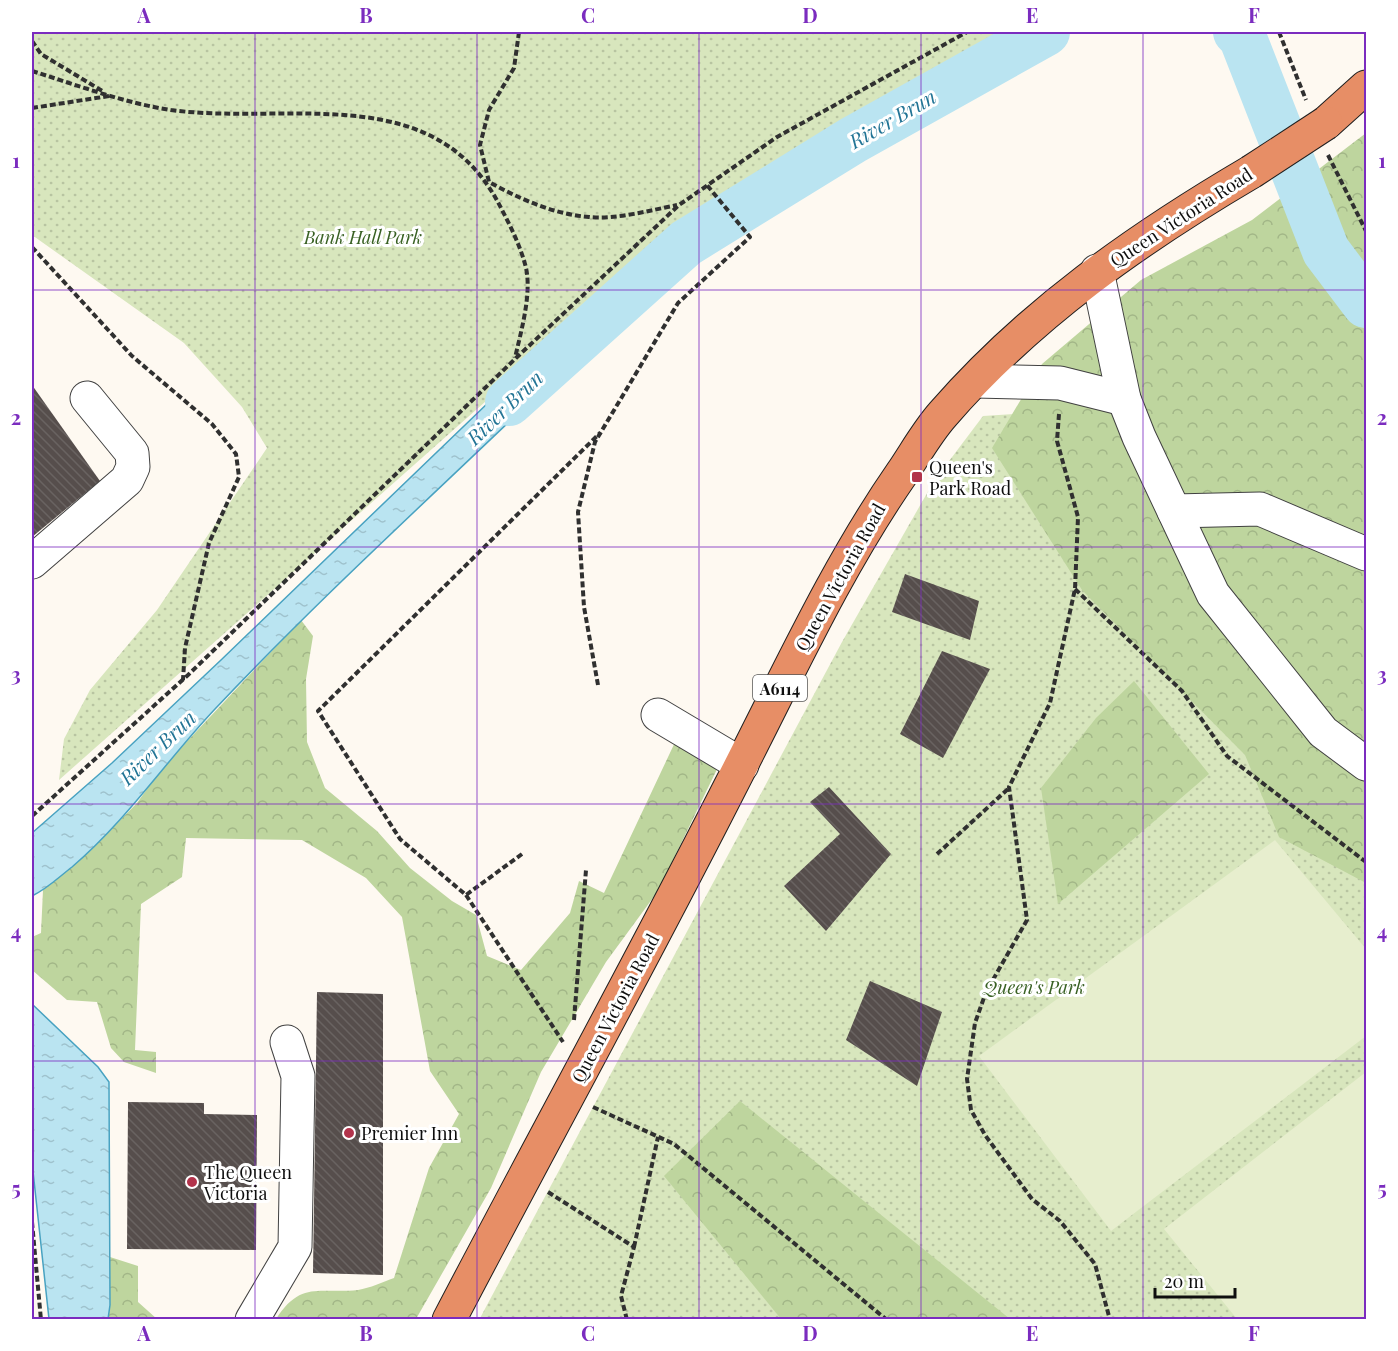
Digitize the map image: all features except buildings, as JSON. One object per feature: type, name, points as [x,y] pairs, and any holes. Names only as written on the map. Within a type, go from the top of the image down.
[{"type":"highway","name":"Queen Victoria Road","points":[[449,1320],[637,970],[811,626],[874,514],[941,416],[1023,330],[1097,271],[1188,209],[1251,172],[1326,123],[1366,87]]},
{"type":"street","points":[[1097,271],[1124,399],[1213,594],[1323,732],[1366,764]]},
{"type":"street","points":[[975,381],[1060,383],[1124,399]]},
{"type":"street","points":[[32,562],[127,480],[133,467],[132,453],[87,398]]},
{"type":"street","points":[[1174,512],[1260,509],[1366,554]]},
{"type":"street","points":[[658,716],[742,765]]},
{"type":"street","points":[[252,1320],[295,1247],[298,1076],[287,1042]]},
{"type":"path","points":[[515,359],[526,311],[526,266],[489,182],[480,145],[489,110],[514,68],[519,32]]},
{"type":"path","points":[[32,816],[183,680],[515,359],[679,205],[706,184],[777,137],[967,32]]},
{"type":"path","points":[[32,41],[41,54],[109,95]]},
{"type":"path","points":[[32,71],[109,95],[172,110],[311,114],[393,120],[451,145],[489,182],[528,203],[591,218],[647,212],[679,205]]},
{"type":"path","points":[[32,108],[109,95]]},
{"type":"path","points":[[1334,170],[1366,231]]},
{"type":"path","points":[[598,685],[584,607],[578,512],[595,442],[678,303],[750,237],[706,184]]},
{"type":"path","points":[[32,248],[132,356],[212,424],[236,454],[239,477],[209,543],[185,648],[183,680]]},
{"type":"path","points":[[937,854],[1009,787],[1050,703],[1075,589],[1078,517],[1057,441],[1060,383]]},
{"type":"path","points":[[564,1045],[466,895],[400,839],[318,711],[600,433]]},
{"type":"path","points":[[1075,589],[1182,691],[1227,756],[1366,862]]},
{"type":"path","points":[[1009,787],[1027,920],[986,992],[975,1023],[967,1079],[971,1110],[1032,1199],[1060,1221],[1095,1264],[1110,1319],[1093,1320]]},
{"type":"path","points":[[466,895],[522,854]]},
{"type":"path","points":[[573,1032],[586,870]]},
{"type":"path","points":[[568,1096],[674,1144],[887,1320]]},
{"type":"path","points":[[627,1320],[621,1296],[658,1137]]},
{"type":"path","points":[[526,1177],[634,1247]]},
{"type":"path","points":[[32,1222],[41,1320]]},
{"type":"green space","name":"Bank Hall Park","points":[[32,32],[1022,32],[736,188],[690,220],[59,780],[64,739],[90,690],[157,610],[267,448],[242,407],[184,343],[32,235]]},
{"type":"green space","points":[[1366,133],[1366,883],[1279,837],[1245,755],[1082,590],[992,448],[1042,364],[1141,280],[1252,220]]},
{"type":"green space","name":"Queen's Park","points":[[1048,412],[1366,800],[1366,1319],[479,1320],[842,642],[934,481],[983,416]]},
{"type":"green space","points":[[301,620],[313,636],[306,679],[307,742],[325,788],[377,831],[410,868],[452,901],[476,915],[487,956],[521,970],[570,913],[579,881],[604,893],[677,738],[720,763],[658,891],[606,962],[541,1072],[491,1188],[416,1319],[276,1319],[285,1307],[303,1294],[312,1291],[358,1290],[394,1278],[429,1168],[459,1114],[430,1071],[402,917],[366,878],[302,840],[186,838],[182,877],[141,904],[135,1050],[156,1052],[156,1073],[124,1062],[111,1048],[97,1002],[67,1000],[32,970],[32,937],[41,933],[43,890],[90,851],[137,803],[162,768]]},
{"type":"green space","points":[[1134,681],[1209,774],[1058,904],[1041,788],[1096,718]]},
{"type":"green space","points":[[1275,840],[1366,949],[1366,1036],[1111,1231],[979,1056]]},
{"type":"green space","points":[[1366,1072],[1366,1319],[1237,1319],[1164,1229]]},
{"type":"green space","points":[[740,1101],[1010,1319],[781,1319],[664,1176]]},
{"type":"green space","points":[[110,1257],[138,1266],[138,1302],[157,1319],[108,1320]]},
{"type":"water","points":[[546,347],[566,367],[257,665],[197,729],[92,849],[53,883],[32,896],[32,833],[112,763],[221,660]]},
{"type":"water","points":[[32,1004],[98,1067],[109,1082],[110,1305],[108,1319],[49,1319],[32,1162]]},
{"type":"waterway","name":"River Brun","points":[[509,402],[686,243],[853,140],[1046,32]]},
{"type":"waterway","name":"River Brun","points":[[1237,32],[1242,36],[1326,251],[1366,304]]},
{"type":"place","name":"Queen's Park Road","points":[[917,477]]},
{"type":"place","name":"Premier Inn","points":[[349,1133]]},
{"type":"place","name":"The Queen Victoria","points":[[192,1182]]}]
